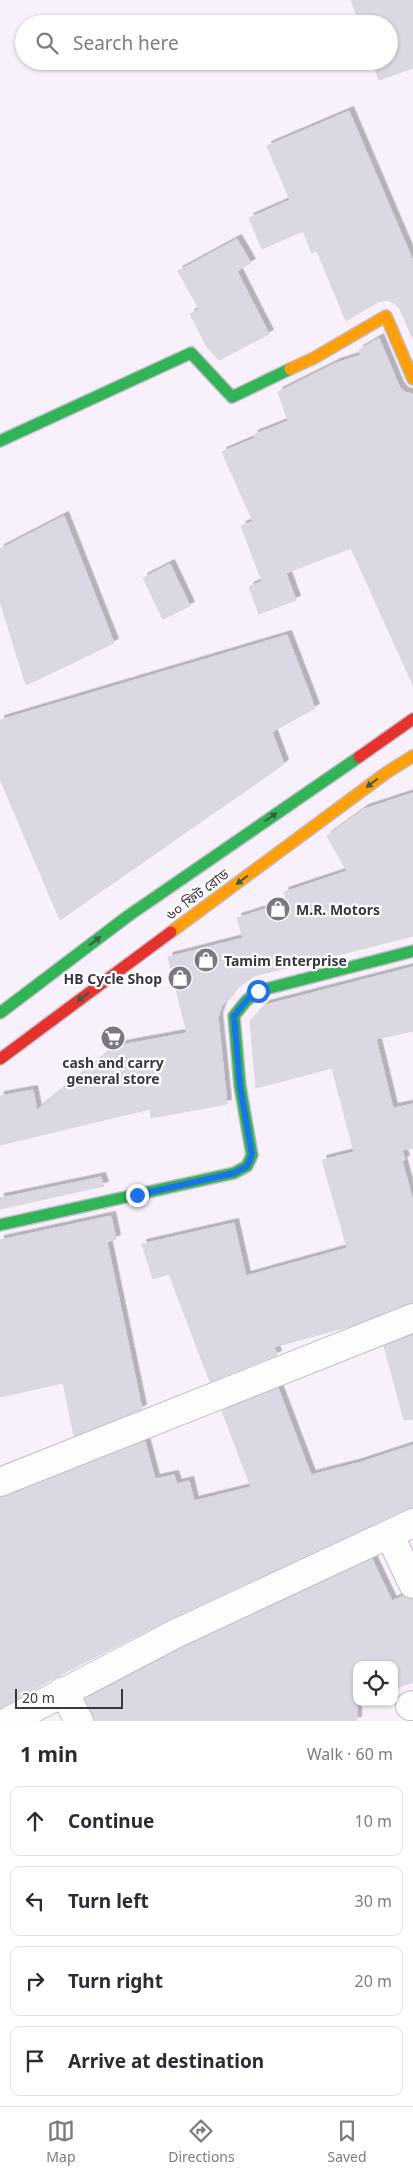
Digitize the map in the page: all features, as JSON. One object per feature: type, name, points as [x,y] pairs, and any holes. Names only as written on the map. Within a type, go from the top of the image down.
[{"type":"street","points":[[0,440],[27,430],[191,353],[232,397],[314,358],[386,316],[413,379]]},
{"type":"street","name":"৬০ ফিট রোড","points":[[0,1013],[128,916],[413,719]]},
{"type":"street","name":"৬০ ফিট রোড","points":[[0,1059],[386,773],[413,756]]},
{"type":"street","points":[[0,1225],[234,1173],[247,1166],[252,1155],[240,1086],[234,1016],[246,1001],[258,991],[413,951]]},
{"type":"street","points":[[0,1482],[413,1318]]},
{"type":"street","points":[[9,1721],[175,1634],[401,1528],[413,1584]]},
{"type":"street","points":[[63,1692],[79,1721]]},
{"type":"building","points":[[351,0],[413,0],[413,68],[379,80],[375,70],[398,70],[398,15],[357,15]]},
{"type":"building","points":[[349,111],[413,261],[413,339],[400,309],[394,303],[387,300],[378,302],[346,321],[317,251],[312,253],[303,231],[262,249],[249,218],[290,200],[267,146]]},
{"type":"building","points":[[237,239],[251,263],[237,271],[269,334],[219,360],[207,347],[190,314],[199,309],[178,271]]},
{"type":"building","points":[[379,338],[399,386],[404,392],[413,394],[413,685],[351,548],[286,573],[296,600],[259,614],[249,587],[262,581],[241,526],[253,521],[222,452],[255,438],[253,435],[288,421],[278,392],[336,363],[361,355],[359,350]]},
{"type":"building","points":[[64,516],[114,643],[26,685],[0,601],[0,549]]},
{"type":"building","points":[[170,564],[190,606],[163,619],[143,578]]},
{"type":"building","points":[[287,635],[315,708],[272,732],[284,764],[60,920],[0,779],[0,720]]},
{"type":"building","points":[[413,793],[413,936],[254,976],[236,989],[222,1006],[218,1017],[227,1104],[151,1118],[150,1109],[0,1145],[0,1096],[33,1090],[37,1110],[116,1046],[187,1033],[168,957],[243,938],[237,918],[287,902],[284,892],[347,871],[327,836],[364,809]]},
{"type":"building","points":[[413,967],[413,1031],[376,1039],[393,1108],[413,1104],[413,1148],[402,1150],[405,1160],[402,1161],[413,1201],[413,1303],[351,1326],[274,1347],[277,1355],[210,1382],[169,1274],[153,1279],[142,1244],[234,1223],[246,1276],[347,1248],[322,1160],[354,1152],[332,1068],[256,1088],[250,1021],[265,1005]]},
{"type":"building","points":[[101,1177],[104,1186],[0,1209],[0,1198]]},
{"type":"building","points":[[111,1216],[116,1239],[107,1242],[142,1409],[74,1436],[63,1383],[0,1397],[0,1240]]},
{"type":"building","points":[[413,1335],[413,1419],[404,1420],[384,1346]]},
{"type":"building","points":[[278,1388],[311,1475],[358,1463],[413,1445],[413,1508],[406,1509],[168,1620],[56,1677],[0,1709],[0,1497],[145,1441],[155,1479],[174,1475],[177,1484],[189,1481],[194,1501],[251,1487],[222,1411]]},
{"type":"building","points":[[372,1559],[392,1601],[403,1596],[413,1599],[413,1682],[398,1688],[398,1661],[353,1661],[353,1706],[357,1706],[357,1721],[95,1721],[85,1699],[182,1648]]},
{"type":"traffic: fast","points":[[0,441],[191,353],[232,397],[290,369]]},
{"type":"traffic: fast","points":[[0,1013],[128,916],[359,757]]},
{"type":"traffic: fast","points":[[0,1225],[234,1173],[247,1166],[252,1155],[240,1086],[234,1016],[246,1001],[258,991],[413,951]]},
{"type":"traffic: slow","points":[[290,369],[314,358],[386,316],[413,379]]},
{"type":"traffic: slow","points":[[171,932],[386,773],[413,756]]},
{"type":"traffic: jam","points":[[359,757],[413,719]]},
{"type":"traffic: jam","points":[[0,1059],[171,932]]},
{"type":"place","name":"M.R. Motors","points":[[278,909]]},
{"type":"place","name":"Tamim Enterprise","points":[[206,960]]},
{"type":"place","name":"HB Cycle Shop","points":[[180,978]]},
{"type":"place","name":"cash and carry general store","points":[[113,1038]]},
{"type":"route","points":[[137,1195],[234,1173],[247,1166],[252,1155],[240,1086],[234,1016],[246,1001],[258,991]]}]
